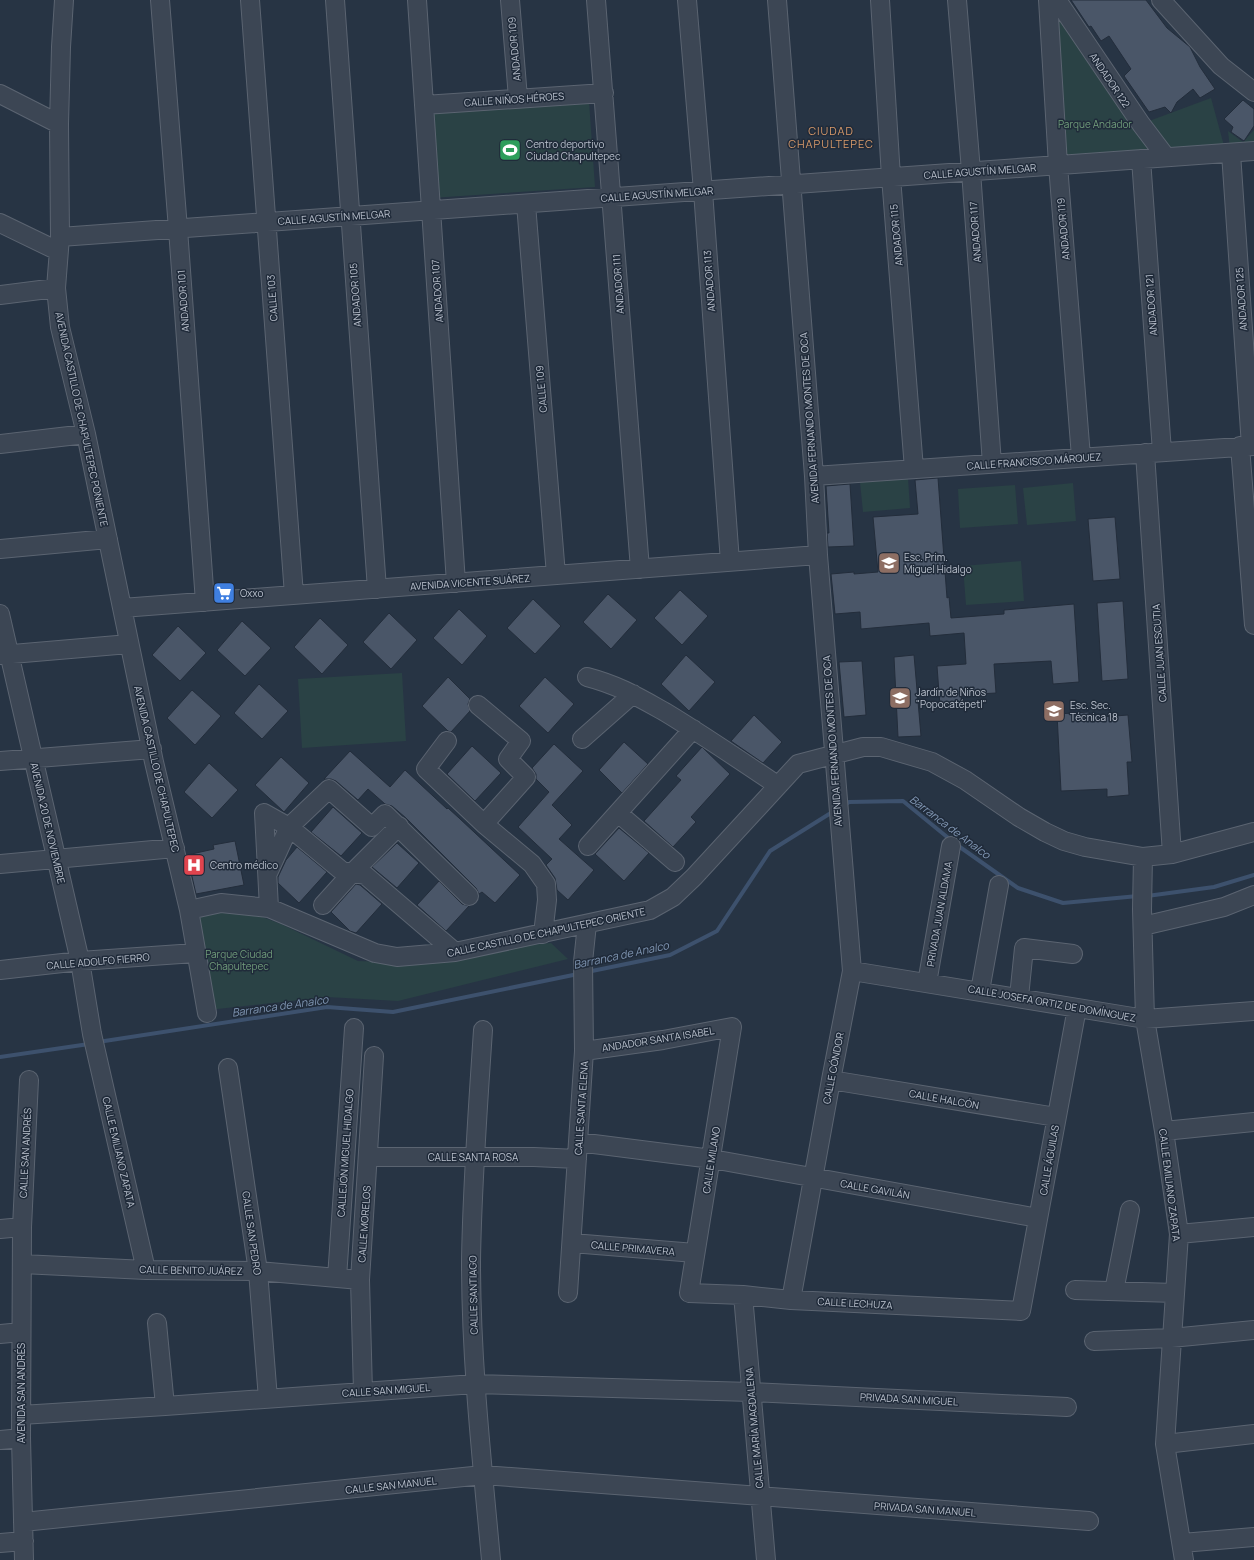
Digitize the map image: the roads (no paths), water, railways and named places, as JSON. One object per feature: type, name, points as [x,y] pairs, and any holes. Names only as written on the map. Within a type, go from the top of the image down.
[{"type":"street","name":"AVENIDA CASTILLO DE CHAPULTEPEC PONIENTE","points":[[64,0],[59,124],[59,244],[56,288],[60,328],[86,434],[129,644]]},
{"type":"street","name":"ANDADOR 101","points":[[160,0],[205,602]]},
{"type":"street","name":"CALLE 103","points":[[250,0],[294,595]]},
{"type":"street","name":"ANDADOR 105","points":[[335,0],[377,589]]},
{"type":"street","name":"ANDADOR 107","points":[[417,0],[456,583]]},
{"type":"street","name":"ANDADOR 109","points":[[510,0],[518,98]]},
{"type":"street","name":"ANDADOR 111","points":[[596,0],[640,569]]},
{"type":"street","name":"ANDADOR 113","points":[[687,0],[703,191],[730,562]]},
{"type":"street","name":"AVENIDA FERNANDO MONTES DE OCA","points":[[777,0],[840,836]]},
{"type":"street","name":"ANDADOR 115","points":[[880,0],[891,177],[914,469]]},
{"type":"street","name":"ANDADOR 117","points":[[957,0],[992,464]]},
{"type":"street","name":"ANDADOR 119","points":[[1048,0],[1058,165],[1081,457]]},
{"type":"street","name":"ANDADOR 122","points":[[1057,0],[1141,124],[1166,158]]},
{"type":"street","points":[[1161,0],[1220,66],[1254,92]]},
{"type":"street","name":"CALLE NIÑOS HÉROES","points":[[424,105],[604,93]]},
{"type":"street","points":[[0,94],[59,124]]},
{"type":"street","name":"CALLE AGUSTÍN MELGAR","points":[[59,244],[178,229],[267,222],[1254,151]]},
{"type":"street","name":"ANDADOR 125","points":[[1230,152],[1248,446],[1254,625]]},
{"type":"street","name":"ANDADOR 121","points":[[1141,159],[1154,452]]},
{"type":"street","name":"CALLE 109","points":[[526,204],[556,575]]},
{"type":"street","points":[[0,223],[59,244]]},
{"type":"street","points":[[0,295],[56,288]]},
{"type":"street","points":[[0,444],[86,434]]},
{"type":"street","name":"CALLE FRANCISCO MÁRQUEZ","points":[[814,476],[1248,446]]},
{"type":"street","name":"CALLE JUAN ESCUTIA","points":[[1154,452],[1172,854]]},
{"type":"street","points":[[0,549],[108,539]]},
{"type":"street","name":"AVENIDA VICENTE SUÁREZ","points":[[122,608],[818,555]]},
{"type":"street","name":"AVENIDA 20 DE NOVIEMBRE","points":[[0,614],[5,655],[33,758],[80,962],[92,1034]]},
{"type":"street","points":[[5,655],[129,644]]},
{"type":"street","name":"AVENIDA CASTILLO DE CHAPULTEPEC","points":[[129,644],[189,910],[195,953],[207,1012]]},
{"type":"street","points":[[587,677],[609,683],[633,694],[693,729],[777,785]]},
{"type":"street","points":[[582,739],[633,694]]},
{"type":"street","points":[[478,705],[521,741],[508,759],[526,777],[484,824]]},
{"type":"street","points":[[588,846],[693,729]]},
{"type":"street","points":[[447,741],[426,769],[484,824],[532,864],[546,884],[547,900],[543,934]]},
{"type":"street","name":"CALLE CASTILLO DE CHAPULTEPEC ORIENTE","points":[[189,910],[220,903],[269,908],[375,953],[397,957],[455,952],[650,910],[673,897],[694,877],[777,785],[798,764],[863,747],[881,747],[932,762],[965,780],[1019,817],[1064,841],[1085,847],[1143,857],[1172,854],[1254,832]]},
{"type":"street","points":[[0,761],[152,749]]},
{"type":"street","points":[[267,876],[289,827],[329,789],[372,827],[385,814],[469,896]]},
{"type":"street","points":[[269,908],[264,812],[289,827],[342,871],[365,875],[455,952]]},
{"type":"street","points":[[618,813],[675,862]]},
{"type":"street","points":[[323,905],[352,873],[399,826]]},
{"type":"street","name":"CALLE CÓNDOR","points":[[791,1300],[852,970],[840,836]]},
{"type":"street","name":"PRIVADA JUAN ALDAMA","points":[[927,983],[951,846]]},
{"type":"street","points":[[0,864],[175,848]]},
{"type":"street","name":"CALLE EMILIANO ZAPATA","points":[[1143,857],[1142,885],[1145,1019],[1164,1131],[1179,1234],[1176,1293],[1171,1338],[1164,1444],[1183,1552]]},
{"type":"street","points":[[980,991],[999,885]]},
{"type":"street","points":[[1143,917],[1224,907],[1254,895]]},
{"type":"street","name":"CALLE SANTA ELENA","points":[[568,1293],[584,1051],[583,962],[587,924]]},
{"type":"street","points":[[1019,997],[1024,948],[1073,954]]},
{"type":"street","name":"CALLE ADOLFO FIERRO","points":[[0,970],[195,953]]},
{"type":"street","name":"CALLE JOSEFA ORTIZ DE DOMÍNGUEZ","points":[[852,970],[1145,1019],[1254,1011]]},
{"type":"street","name":"CALLE ÁGUILAS","points":[[1021,1312],[1077,1008]]},
{"type":"street","name":"ANDADOR SANTA ISABEL","points":[[584,1051],[663,1040],[732,1027]]},
{"type":"street","name":"CALLE MILANO","points":[[689,1293],[712,1159],[732,1027]]},
{"type":"street","name":"CALLEJÓN MIGUEL HIDALGO","points":[[337,1278],[354,1028]]},
{"type":"street","name":"CALLE SANTIAGO","points":[[483,1030],[475,1156],[471,1262],[475,1384],[490,1560]]},
{"type":"street","name":"CALLE EMILIANO ZAPATA","points":[[92,1034],[146,1270]]},
{"type":"street","name":"CALLE MORELOS","points":[[363,1392],[360,1280],[374,1056]]},
{"type":"street","name":"CALLE SAN PEDRO","points":[[228,1068],[258,1271],[268,1399]]},
{"type":"street","name":"CALLE SAN ANDRÉS","points":[[22,1226],[29,1080]]},
{"type":"street","name":"CALLE HALCÓN","points":[[831,1080],[1056,1118]]},
{"type":"street","points":[[1164,1131],[1254,1122]]},
{"type":"street","name":"CALLE SANTA ROSA","points":[[368,1157],[534,1157],[578,1151],[712,1159]]},
{"type":"street","name":"CALLE GAVILÁN","points":[[712,1159],[1038,1218]]},
{"type":"street","points":[[1114,1291],[1130,1210]]},
{"type":"street","points":[[0,1228],[22,1226]]},
{"type":"street","name":"AVENIDA SAN ANDRÉS","points":[[22,1226],[21,1438],[24,1560]]},
{"type":"street","points":[[1179,1234],[1254,1227]]},
{"type":"street","name":"CALLE PRIMAVERA","points":[[572,1243],[695,1253]]},
{"type":"street","name":"CALLE BENITO JUÁREZ","points":[[22,1264],[146,1270],[258,1271],[360,1280]]},
{"type":"street","points":[[1075,1290],[1176,1293]]},
{"type":"street","name":"CALLE LECHUZA","points":[[689,1293],[1021,1312]]},
{"type":"street","name":"CALLE MARÍA MAGDALENA","points":[[743,1295],[766,1560]]},
{"type":"street","points":[[157,1323],[165,1406]]},
{"type":"street","points":[[1094,1341],[1171,1338],[1254,1330]]},
{"type":"street","points":[[0,1334],[21,1332]]},
{"type":"street","name":"CALLE SAN MIGUEL","points":[[21,1415],[475,1384],[751,1392]]},
{"type":"street","name":"PRIVADA SAN MIGUEL","points":[[751,1392],[1067,1407]]},
{"type":"street","points":[[1164,1444],[1254,1434]]},
{"type":"street","points":[[0,1440],[21,1438]]},
{"type":"street","name":"CALLE SAN MANUEL","points":[[23,1522],[483,1475],[760,1496]]},
{"type":"street","name":"PRIVADA SAN MANUEL","points":[[760,1496],[1089,1521]]},
{"type":"street","points":[[1183,1552],[1254,1537]]},
{"type":"street","points":[[0,1543],[24,1541]]},
{"type":"waterway","name":"Barranca de Analco","points":[[843,806],[849,802],[903,801],[952,841]]},
{"type":"waterway","name":"Barranca de Analco","points":[[587,972],[670,955],[717,931],[770,851],[834,811]]},
{"type":"waterway","name":"Barranca de Analco","points":[[957,845],[1018,888],[1063,903],[1138,896]]},
{"type":"waterway","name":"Barranca de Analco","points":[[1147,896],[1214,887],[1254,875]]},
{"type":"waterway","name":"Barranca de Analco","points":[[98,1042],[327,1007],[393,1012],[578,974]]},
{"type":"waterway","name":"Barranca de Analco","points":[[0,1057],[89,1044]]},
{"type":"place","name":"Centro deportivo Ciudad Chapultepec","points":[[510,150]]},
{"type":"place","name":"Esc. Prim. Miguel Hidalgo","points":[[889,563]]},
{"type":"place","name":"Oxxo","points":[[224,593]]},
{"type":"place","name":"Jardín de Niños \"Popocatépetl\"","points":[[900,698]]},
{"type":"place","name":"Esc. Sec. Técnica 18","points":[[1054,711]]},
{"type":"place","name":"Centro médico","points":[[194,865]]},
{"type":"district","name":"CIUDAD CHAPULTEPEC","points":[[831,137]]},
{"type":"park label","name":"Parque Andador","points":[[1095,124]]},
{"type":"park label","name":"Parque Ciudad Chapultepec","points":[[239,960]]}]
